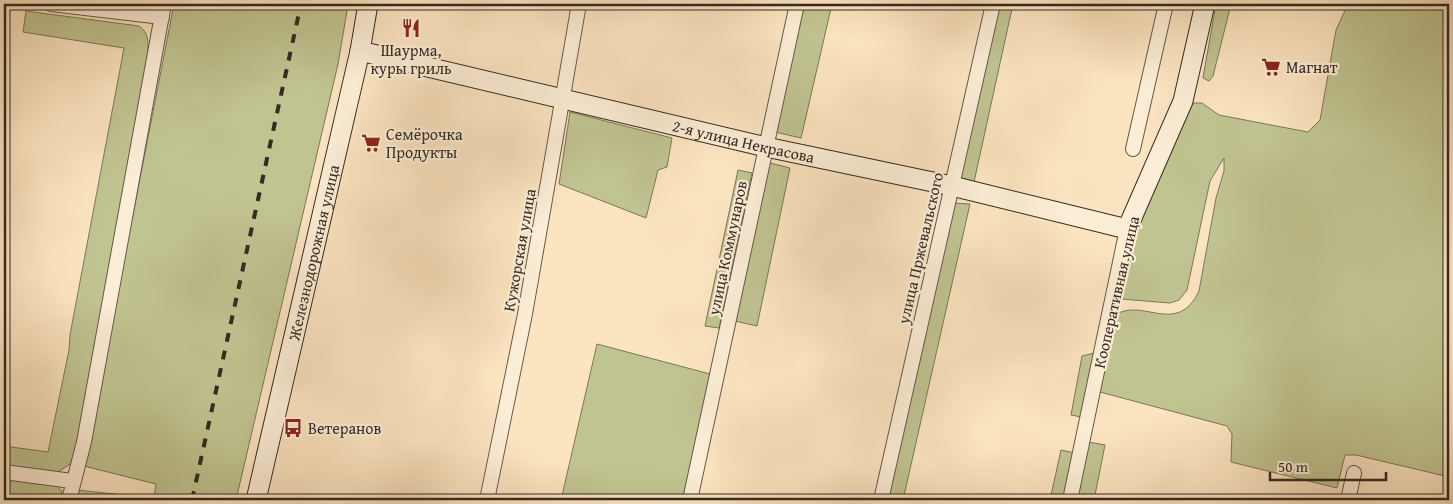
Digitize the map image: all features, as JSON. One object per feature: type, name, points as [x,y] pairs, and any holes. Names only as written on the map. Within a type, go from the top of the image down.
[{"type":"main road","name":"Железнодорожная улица","points":[[256,500],[360,51],[368,4]]},
{"type":"main road","name":"Кооперативная улица","points":[[1127,229],[1183,100],[1205,4]]},
{"type":"main road","name":"2-я улица Некрасова","points":[[360,51],[766,147],[952,186],[1127,229]]},
{"type":"street","points":[[51,4],[163,10],[84,442],[72,481],[69,500]]},
{"type":"street","name":"Кужорская улица","points":[[487,500],[526,314],[579,4]]},
{"type":"street","name":"улица Коммунаров","points":[[690,500],[797,4]]},
{"type":"street","name":"улица Пржевальского","points":[[881,500],[993,4]]},
{"type":"street","points":[[1133,149],[1166,4]]},
{"type":"street","name":"Кооперативная улица","points":[[1070,500],[1127,229]]},
{"type":"street","points":[[4,472],[72,481]]},
{"type":"street","points":[[1348,500],[1354,474]]},
{"type":"green space","points":[[174,4],[347,4],[347,11],[338,64],[236,500],[74,500],[76,490],[154,498],[156,484],[84,466]]},
{"type":"green space","points":[[804,4],[832,4],[801,138],[775,132]]},
{"type":"green space","points":[[994,4],[1013,4],[974,182],[959,180]]},
{"type":"green space","points":[[1216,4],[1231,4],[1213,76],[1209,81],[1203,78]]},
{"type":"green space","points":[[1348,4],[1449,4],[1449,477],[1356,455],[1345,455],[1337,488],[1231,462],[1232,434],[1227,426],[1100,392],[1115,315],[1137,310],[1159,314],[1181,312],[1190,304],[1199,291],[1216,198],[1224,171],[1224,158],[1210,181],[1187,290],[1179,300],[1170,303],[1121,299],[1132,236],[1188,110],[1194,103],[1202,103],[1219,115],[1308,132],[1320,120],[1336,30]]},
{"type":"green space","points":[[26,11],[139,26],[145,31],[148,41],[148,53],[80,442],[72,463],[56,473],[4,467],[4,446],[48,452],[69,350],[70,335],[124,48],[23,32]]},
{"type":"green space","points":[[570,112],[672,138],[667,167],[658,170],[646,218],[559,184]]},
{"type":"green space","points":[[770,163],[790,168],[757,326],[735,321]]},
{"type":"green space","points":[[738,170],[752,173],[719,328],[705,326]]},
{"type":"green space","points":[[952,203],[970,204],[903,500],[884,500]]},
{"type":"green space","points":[[597,344],[710,374],[683,500],[561,500]]},
{"type":"green space","points":[[1094,353],[1081,417],[1071,415],[1082,356]]},
{"type":"green space","points":[[1088,442],[1105,445],[1094,500],[1075,500]]},
{"type":"green space","points":[[1061,450],[1075,453],[1065,500],[1050,500]]},
{"type":"green space","points":[[4,478],[53,483],[62,491],[60,500],[4,499]]},
{"type":"railway","points":[[192,500],[301,4]]},
{"type":"place","name":"Шаурма, куры гриль","points":[[411,28]]},
{"type":"place","name":"Магнат","points":[[1271,67]]},
{"type":"place","name":"Семёрочка Продукты","points":[[371,143]]},
{"type":"place","name":"Ветеранов","points":[[293,428]]}]
